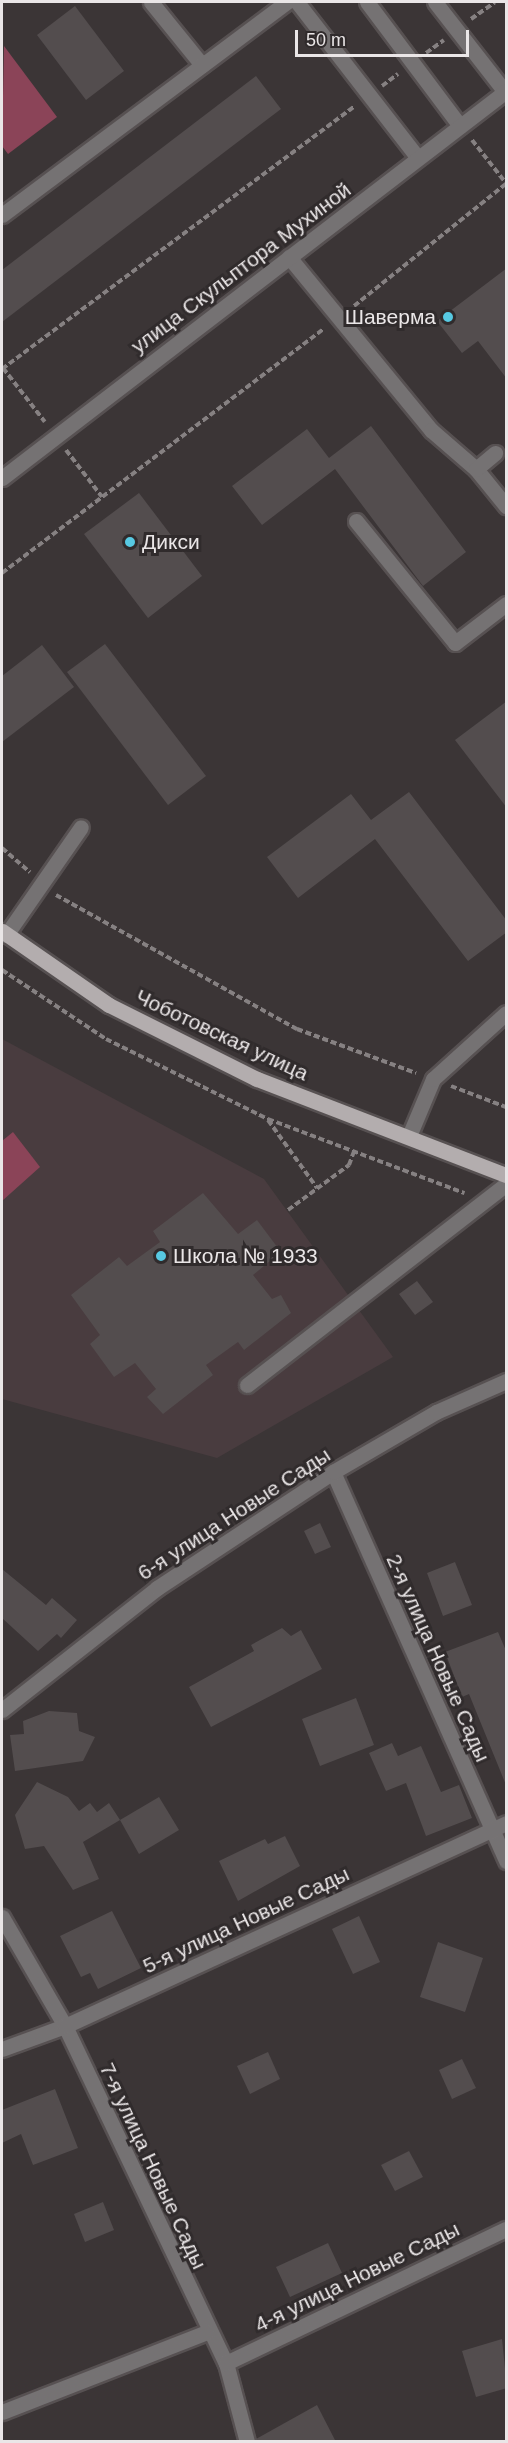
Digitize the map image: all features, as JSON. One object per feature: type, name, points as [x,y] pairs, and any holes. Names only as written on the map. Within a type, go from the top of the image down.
[{"type":"main road","name":"Чоботовская улица","points":[[4,933],[109,1005],[256,1079],[507,1175]]},
{"type":"street","points":[[151,2],[202,65]]},
{"type":"street","points":[[2,215],[287,2]]},
{"type":"street","points":[[297,2],[418,158]]},
{"type":"street","points":[[367,2],[460,126]]},
{"type":"street","points":[[435,2],[506,92]]},
{"type":"street","name":"улица Скульптора Мухиной","points":[[2,478],[506,92]]},
{"type":"street","points":[[289,257],[337,319],[431,430],[476,468],[507,506]]},
{"type":"street","points":[[476,468],[495,453]]},
{"type":"street","points":[[356,521],[455,643],[507,604]]},
{"type":"street","points":[[4,933],[81,826]]},
{"type":"street","points":[[409,1136],[432,1079],[507,1013]]},
{"type":"street","points":[[247,1385],[507,1184]]},
{"type":"street","name":"6-я улица Новые Сады","points":[[2,1710],[157,1588],[333,1472],[436,1412],[507,1381]]},
{"type":"street","name":"2-я улица Новые Сады","points":[[333,1472],[491,1830],[507,1861]]},
{"type":"street","name":"5-я улица Новые Сады","points":[[2,2049],[65,2026],[507,1823]]},
{"type":"street","name":"7-я улица Новые Сады","points":[[2,1917],[65,2026],[207,2332],[226,2364],[247,2442]]},
{"type":"street","name":"4-я улица Новые Сады","points":[[226,2364],[507,2229]]},
{"type":"street","points":[[2,2412],[207,2332]]},
{"type":"path","points":[[2,369],[495,2]]},
{"type":"path","points":[[2,573],[337,319],[507,184],[460,126]]},
{"type":"path","points":[[2,848],[68,906],[297,1029],[507,1107]]},
{"type":"path","points":[[2,970],[106,1040],[268,1119],[484,1200]]},
{"type":"path","points":[[268,1119],[317,1188]]},
{"type":"path","points":[[288,1210],[349,1165],[354,1151]]},
{"type":"shaded area","points":[[4,46],[57,117],[8,154],[2,146]]},
{"type":"shaded area","name":"Школа № 1933","points":[[2,1039],[264,1179],[393,1357],[217,1458],[2,1399]]},
{"type":"shaded area","points":[[13,1132],[40,1167],[2,1201],[2,1141]]},
{"type":"building","points":[[75,6],[124,71],[86,100],[37,35]]},
{"type":"building","points":[[256,76],[281,109],[2,322],[2,270]]},
{"type":"building","points":[[507,268],[507,379],[478,341],[462,353],[437,321]]},
{"type":"building","points":[[371,426],[466,552],[423,586],[335,469],[262,525],[232,486],[307,429],[329,458]]},
{"type":"building","points":[[139,493],[202,576],[148,618],[84,534]]},
{"type":"building","points":[[105,644],[206,776],[168,805],[67,672]]},
{"type":"building","points":[[42,645],[74,687],[2,742],[2,676]]},
{"type":"building","points":[[507,701],[507,808],[455,740]]},
{"type":"building","points":[[409,792],[507,921],[507,932],[468,961],[375,839],[298,898],[267,857],[351,794],[371,820]]},
{"type":"building","points":[[203,1193],[238,1234],[257,1220],[281,1252],[253,1275],[272,1299],[281,1295],[291,1313],[244,1350],[238,1342],[206,1365],[213,1375],[163,1414],[147,1397],[156,1389],[135,1363],[114,1377],[90,1344],[100,1335],[71,1295],[119,1257],[127,1266],[160,1242],[153,1231]]},
{"type":"building","points":[[417,1281],[433,1302],[415,1315],[399,1294]]},
{"type":"building","points":[[320,1523],[331,1547],[315,1554],[304,1531]]},
{"type":"building","points":[[455,1562],[472,1605],[443,1616],[427,1573]]},
{"type":"building","points":[[2,1569],[46,1605],[52,1598],[77,1620],[61,1638],[57,1634],[38,1651],[2,1618]]},
{"type":"building","points":[[282,1628],[291,1636],[301,1630],[322,1669],[211,1727],[189,1687],[254,1651],[251,1645]]},
{"type":"building","points":[[498,1632],[507,1653],[506,1785],[469,1694],[462,1697],[445,1652]]},
{"type":"building","points":[[356,1698],[374,1745],[320,1766],[302,1719]]},
{"type":"building","points":[[49,1711],[77,1713],[79,1731],[95,1737],[83,1761],[15,1771],[10,1735],[24,1734],[23,1721]]},
{"type":"building","points":[[392,1743],[398,1756],[421,1746],[441,1792],[459,1785],[472,1818],[426,1836],[406,1783],[386,1791],[369,1753]]},
{"type":"building","points":[[37,1782],[68,1797],[79,1811],[90,1803],[97,1812],[109,1803],[120,1820],[83,1842],[99,1879],[73,1890],[44,1846],[25,1849],[15,1815]]},
{"type":"building","points":[[159,1797],[179,1830],[139,1854],[120,1820]]},
{"type":"building","points":[[285,1836],[300,1866],[238,1901],[219,1861],[265,1839],[268,1844]]},
{"type":"building","points":[[112,1911],[141,1968],[98,1989],[90,1973],[81,1977],[60,1936]]},
{"type":"building","points":[[359,1916],[380,1962],[353,1974],[332,1929]]},
{"type":"building","points":[[438,1942],[483,1958],[465,2012],[420,1997]]},
{"type":"building","points":[[268,2052],[280,2079],[250,2094],[237,2066]]},
{"type":"building","points":[[462,2059],[476,2088],[452,2099],[439,2070]]},
{"type":"building","points":[[55,2089],[78,2148],[33,2165],[21,2134],[2,2143],[2,2110]]},
{"type":"building","points":[[409,2151],[423,2177],[395,2191],[381,2165]]},
{"type":"building","points":[[103,2202],[114,2230],[85,2242],[74,2214]]},
{"type":"building","points":[[328,2243],[342,2273],[290,2297],[276,2267]]},
{"type":"building","points":[[502,2339],[507,2388],[476,2397],[462,2351]]},
{"type":"building","points":[[317,2405],[336,2442],[256,2442],[256,2439]]},
{"type":"place","name":"Шаверма","points":[[448,317]]},
{"type":"place","name":"Дикси","points":[[130,542]]},
{"type":"place","name":"Школа № 1933","points":[[161,1256]]}]
